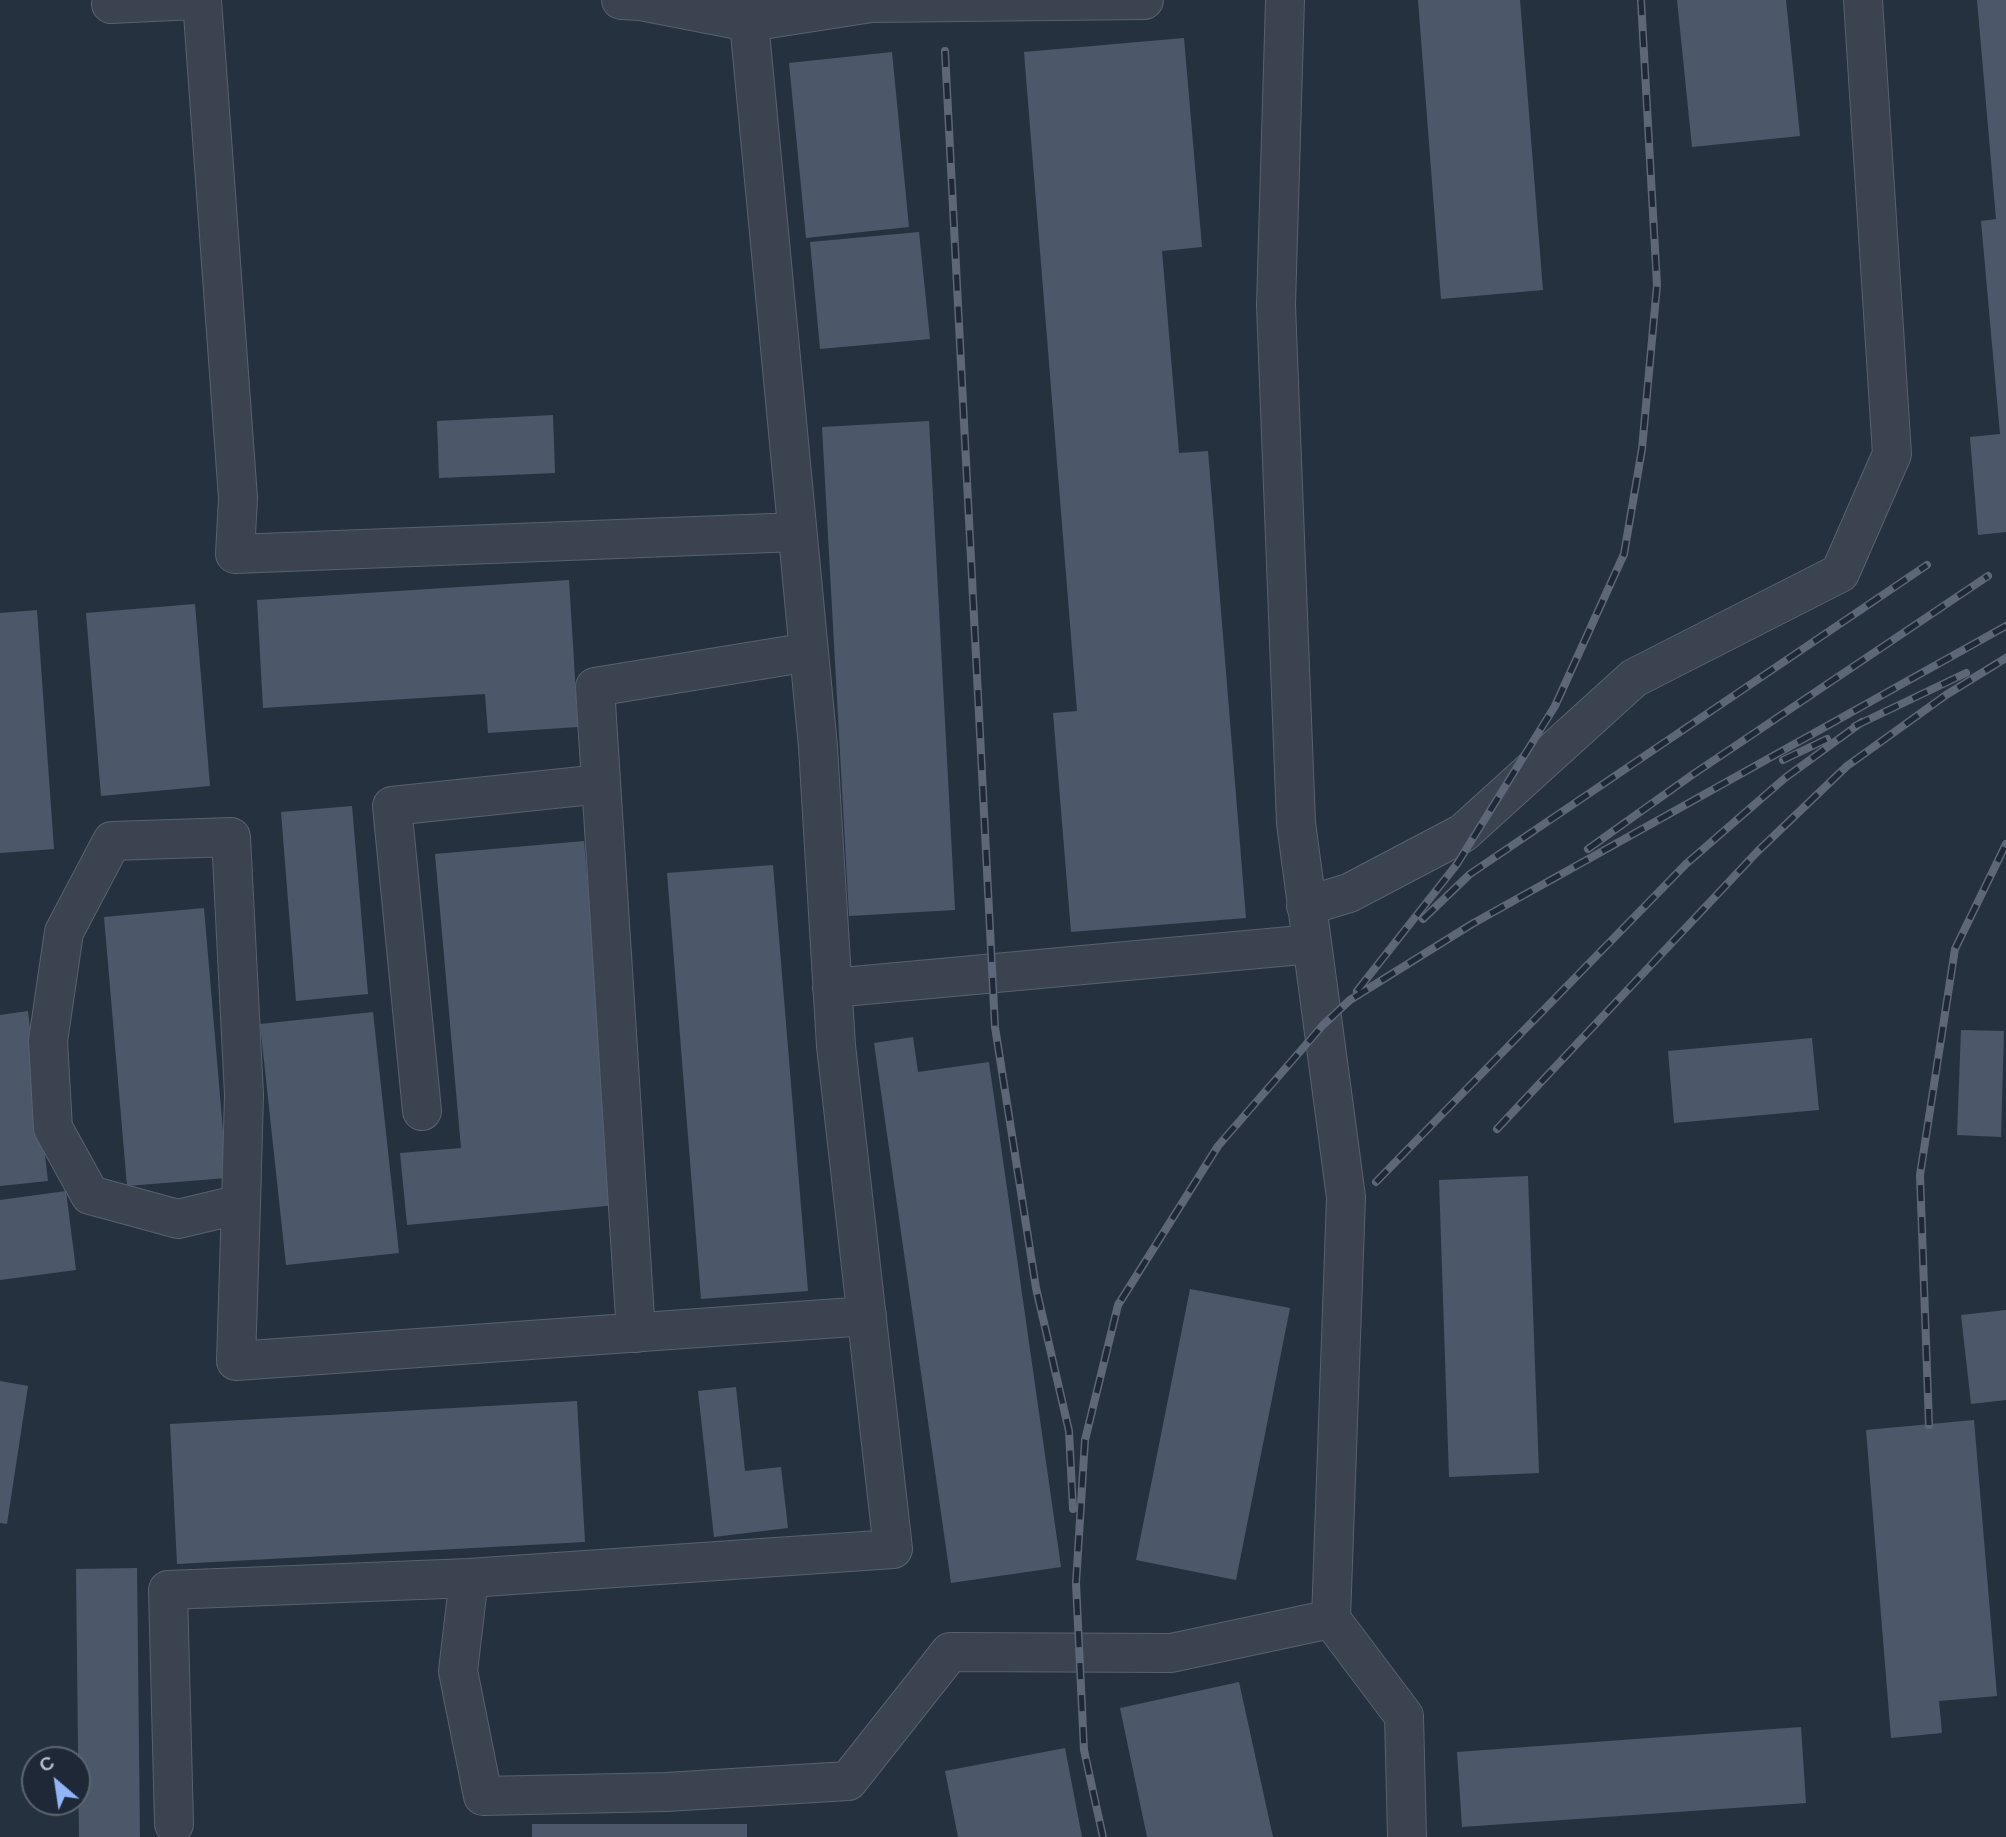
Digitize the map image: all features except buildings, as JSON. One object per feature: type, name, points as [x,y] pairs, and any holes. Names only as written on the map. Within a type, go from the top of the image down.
[{"type":"lane","points":[[112,0],[111,4],[195,0]]},
{"type":"lane","points":[[202,0],[237,498],[235,554],[797,532]]},
{"type":"lane","points":[[621,0],[747,11],[871,3],[1144,0]]},
{"type":"lane","points":[[1285,0],[1276,305],[1296,823],[1346,1197],[1331,1619],[1404,1716],[1406,1837]]},
{"type":"lane","points":[[1307,905],[1349,893],[1463,833],[1634,678],[1840,573],[1892,454],[1863,0]]},
{"type":"lane","points":[[174,1824],[168,1591],[469,1578],[893,1549],[838,1059],[818,747],[747,11]]},
{"type":"lane","points":[[636,1333],[595,687],[809,652]]},
{"type":"lane","points":[[422,1111],[391,806],[601,784]]},
{"type":"lane","points":[[241,1204],[178,1219],[90,1195],[53,1128],[48,1041],[64,932],[112,841],[231,837],[244,1095],[241,1204],[236,1361],[867,1317]]},
{"type":"lane","points":[[832,988],[1312,944]]},
{"type":"lane","points":[[469,1578],[458,1671],[483,1796],[666,1792],[848,1781],[950,1652],[1171,1653],[1331,1619]]},
{"type":"railway","points":[[1357,991],[1457,864],[1555,706],[1624,554],[1642,449],[1657,285],[1641,0]]},
{"type":"railway","points":[[945,51],[995,1027],[1036,1288],[1069,1431],[1073,1509]]},
{"type":"railway","points":[[1423,919],[1470,874],[1927,565]]},
{"type":"railway","points":[[1588,849],[1692,775],[1988,576]]},
{"type":"railway","points":[[1103,1837],[1084,1750],[1076,1583],[1085,1440],[1118,1305],[1218,1146],[1323,1025],[1350,1000],[1472,924],[2006,626]]},
{"type":"railway","points":[[1497,1129],[1757,852],[1847,766],[1946,695],[2006,658]]},
{"type":"railway","points":[[1855,726],[1966,673]]},
{"type":"railway","points":[[1376,1182],[1686,864],[1785,778],[1862,722]]},
{"type":"railway","points":[[1783,760],[1827,739]]},
{"type":"railway","points":[[1929,1425],[1920,1175],[1955,949],[2006,844]]}]
